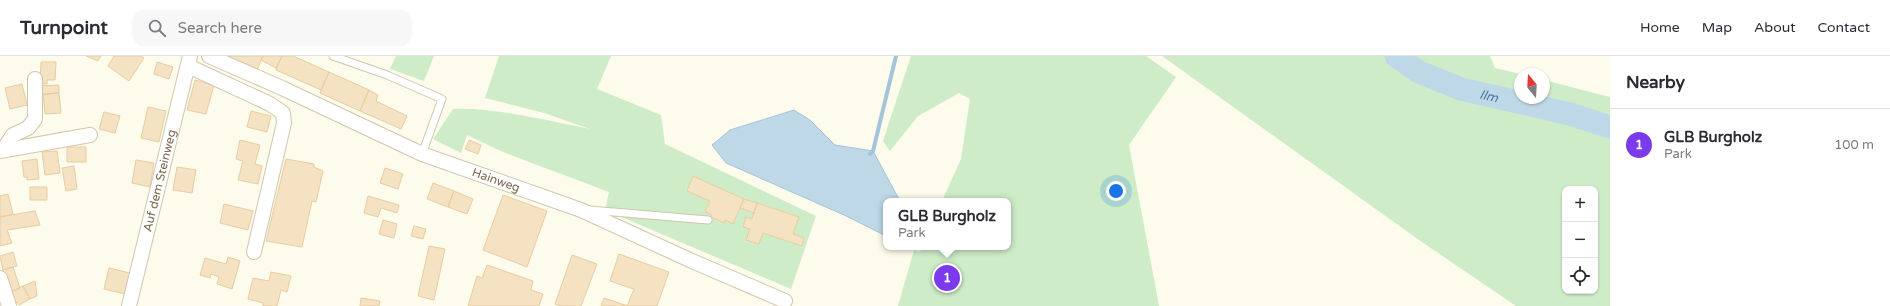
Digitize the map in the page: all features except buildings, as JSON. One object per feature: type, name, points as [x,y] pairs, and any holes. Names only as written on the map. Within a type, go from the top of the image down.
[{"type":"street","name":"Hainweg","points":[[209,56],[282,88],[422,154],[582,210],[692,261],[785,300]]},
{"type":"street","points":[[189,61],[270,104],[283,113],[284,123],[254,252]]},
{"type":"street","name":"Auf dem Steinweg","points":[[129,306],[189,61]]},
{"type":"street","points":[[1,151],[13,135],[28,128],[35,119],[35,79]]},
{"type":"street","points":[[1,151],[90,135]]},
{"type":"street","points":[[0,278],[9,306]]},
{"type":"lane","points":[[333,56],[442,99],[422,154]]},
{"type":"lane","points":[[582,210],[708,220]]},
{"type":"green space","points":[[396,56],[434,56],[424,81],[390,69]]},
{"type":"green space","points":[[499,56],[611,56],[597,89],[661,115],[665,144],[816,216],[791,289],[605,210],[609,192],[503,152],[467,135],[461,153],[433,139],[453,109],[504,112],[590,129],[544,113],[485,98]]},
{"type":"green space","points":[[911,56],[1146,56],[1176,77],[1129,145],[1159,306],[898,306],[914,250],[920,252],[921,250],[1011,250],[1011,198],[943,198],[961,159],[970,99],[959,93],[918,116],[890,151],[883,141]]},
{"type":"green space","points":[[1162,56],[1490,56],[1495,68],[1514,73],[1514,104],[1550,104],[1550,82],[1610,97],[1610,306],[1516,306],[1419,240]]},
{"type":"water","points":[[794,110],[810,120],[835,145],[873,151],[898,198],[883,198],[883,234],[844,215],[726,163],[712,145],[730,130]]},
{"type":"waterway","points":[[870,154],[873,151],[896,56]]},
{"type":"waterway","name":"Ilm","points":[[1396,56],[1419,72],[1461,89],[1570,114],[1610,127]]},
{"type":"place","name":"GLB Burgholz","points":[[947,278]]}]
